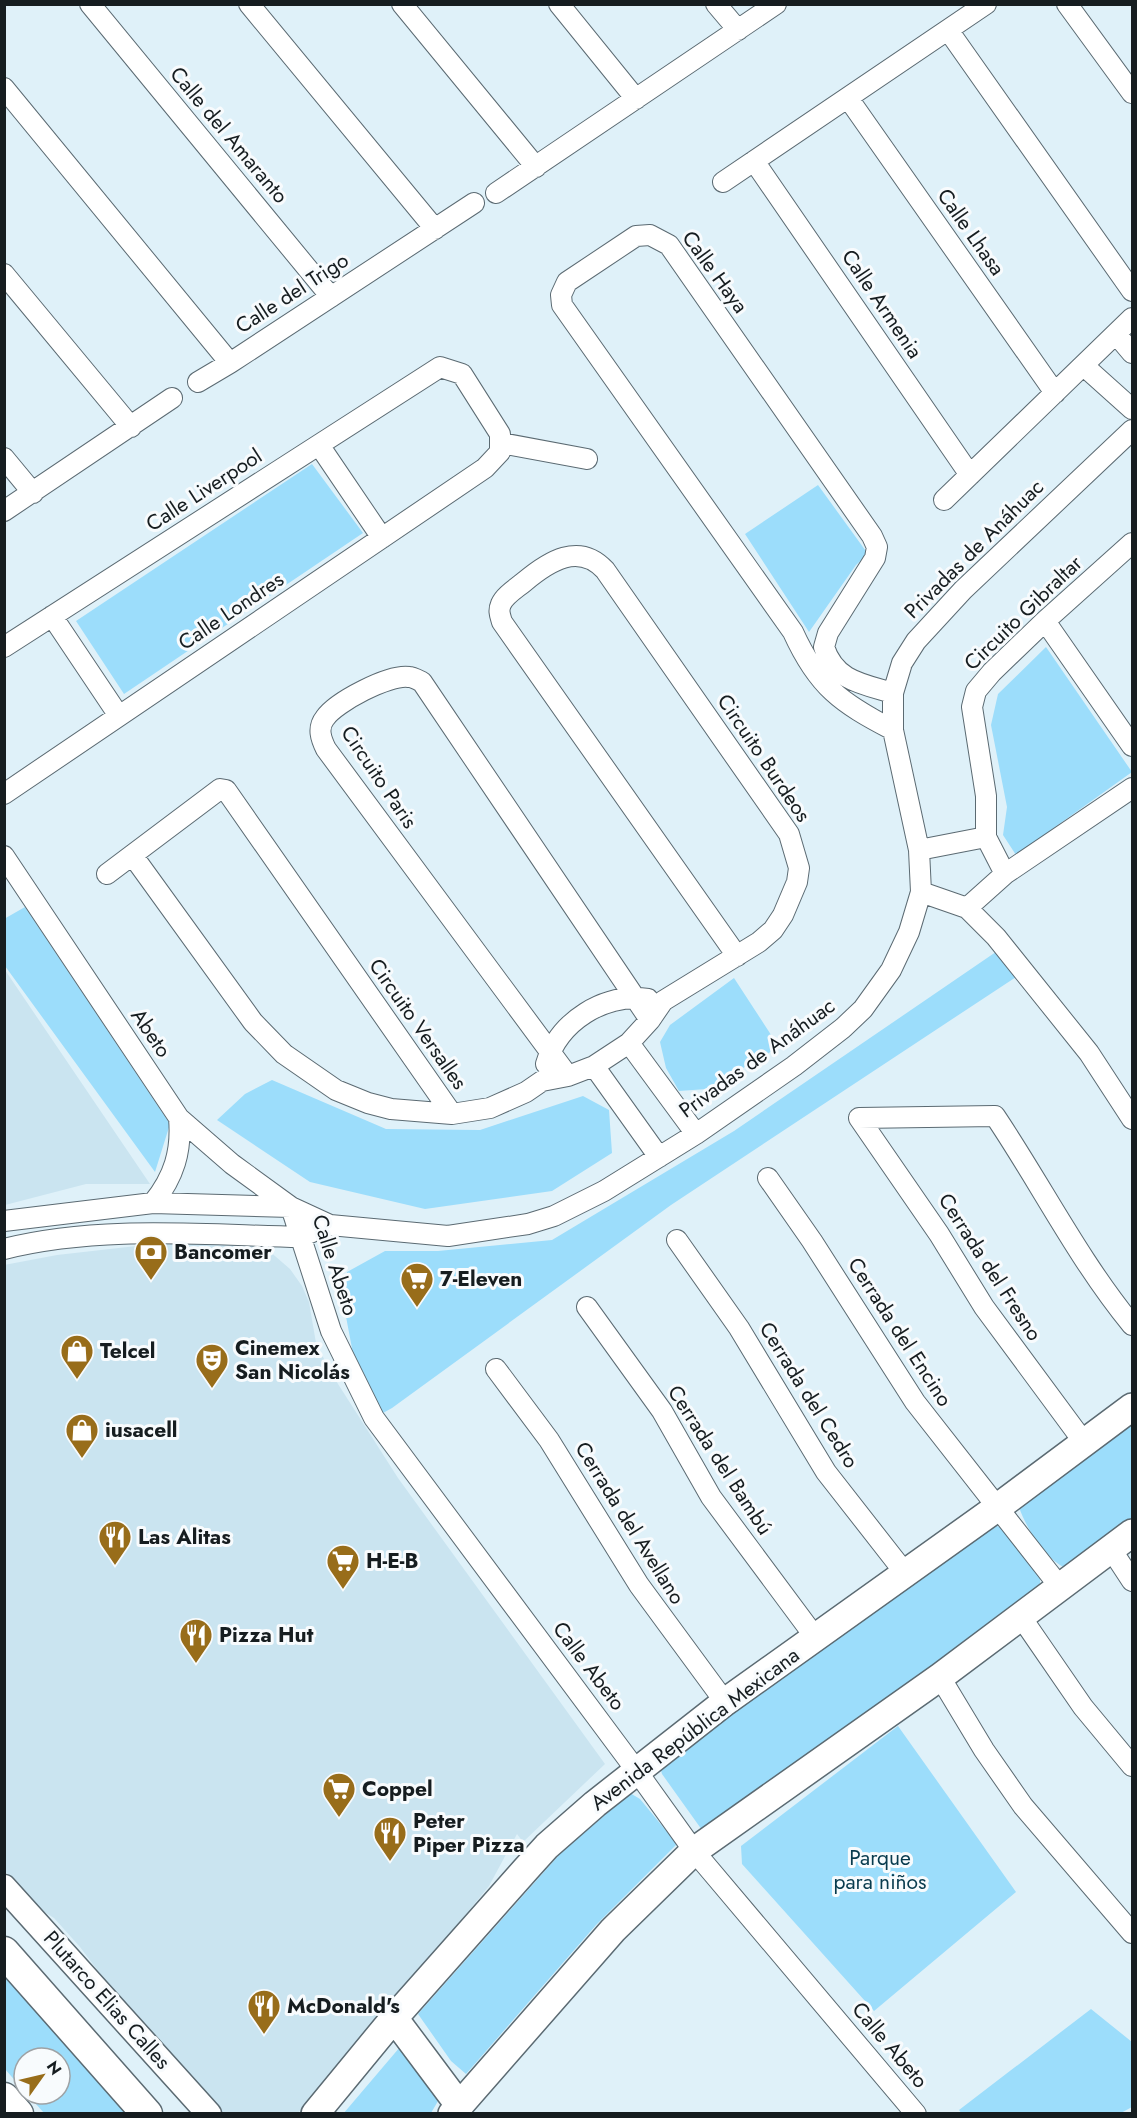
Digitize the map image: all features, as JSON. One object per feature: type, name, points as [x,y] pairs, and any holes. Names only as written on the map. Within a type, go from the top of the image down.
[{"type":"main road","name":"Avenida República Mexicana","points":[[315,2114],[394,2018],[548,1846],[636,1770],[725,1702],[998,1507],[1083,1441],[1132,1407]]},
{"type":"main road","points":[[394,2018],[456,2109],[605,1939],[694,1851],[940,1677],[1132,1533]]},
{"type":"main road","points":[[4,1952],[147,2114]]},
{"type":"main road","points":[[4,2098],[18,2114]]},
{"type":"street","name":"Calle del Amaranto","points":[[90,4],[331,297]]},
{"type":"street","points":[[249,4],[435,229]]},
{"type":"street","points":[[402,4],[536,167]]},
{"type":"street","points":[[559,4],[636,99]]},
{"type":"street","points":[[716,4],[738,30]]},
{"type":"street","points":[[496,193],[776,4]]},
{"type":"street","points":[[723,182],[986,4]]},
{"type":"street","points":[[1067,4],[1132,93]]},
{"type":"street","points":[[948,30],[1132,291]]},
{"type":"street","name":"Calle del Trigo","points":[[4,88],[230,363],[474,203]]},
{"type":"street","name":"Calle Lhasa","points":[[848,98],[1055,393]]},
{"type":"street","name":"Calle Armenia","points":[[754,161],[970,476]]},
{"type":"street","name":"Calle Haya","points":[[893,693],[846,679],[836,671],[824,647],[828,633],[875,558],[876,542],[669,245],[650,235],[636,236],[567,282],[561,295],[562,305],[793,632],[816,674],[850,708],[893,730]]},
{"type":"street","points":[[4,274],[131,428]]},
{"type":"street","points":[[944,500],[1132,318]]},
{"type":"street","points":[[1116,334],[1132,353]]},
{"type":"street","points":[[198,382],[230,363]]},
{"type":"street","points":[[1084,366],[1132,409]]},
{"type":"street","name":"Calle Liverpool","points":[[4,647],[429,372],[440,368],[462,374],[500,434],[501,442]]},
{"type":"street","points":[[4,511],[131,428],[172,398]]},
{"type":"street","name":"Privadas de Anáhuac","points":[[4,1221],[153,1203],[291,1207],[330,1225],[448,1236],[528,1224],[554,1216],[604,1191],[696,1134],[843,1028],[863,1009],[891,970],[909,932],[921,892],[919,850],[893,730],[893,693],[902,663],[934,620],[1132,430]]},
{"type":"street","points":[[501,442],[587,459]]},
{"type":"street","name":"Calle Londres","points":[[4,794],[485,468],[500,452],[501,442]]},
{"type":"street","points":[[319,445],[382,538]]},
{"type":"street","points":[[4,458],[33,492]]},
{"type":"street","name":"Circuito Gibraltar","points":[[1005,874],[986,837],[986,796],[972,707],[983,682],[1045,621],[1132,543]]},
{"type":"street","name":"Circuito Burdeos","points":[[574,555],[596,560],[605,570],[789,834],[799,868],[790,902],[773,930],[737,956],[502,622],[499,612],[502,602],[529,578],[561,557],[574,555]]},
{"type":"street","points":[[52,616],[119,716]]},
{"type":"street","points":[[1045,621],[1132,746]]},
{"type":"street","name":"Circuito Paris","points":[[568,1076],[326,749],[320,734],[321,724],[333,710],[387,680],[410,676],[422,682],[637,997],[650,1020]]},
{"type":"street","points":[[967,908],[1005,874],[1132,788]]},
{"type":"street","name":"Circuito Versalles","points":[[220,789],[228,792],[452,1114],[391,1109],[368,1103],[336,1090],[284,1054],[252,1023],[133,856],[220,789]]},
{"type":"street","points":[[919,850],[986,837]]},
{"type":"street","name":"Abeto","points":[[4,856],[179,1118],[232,1164],[291,1207]]},
{"type":"street","points":[[107,874],[133,856]]},
{"type":"street","points":[[921,892],[967,908],[996,937],[1089,1053],[1132,1119]]},
{"type":"street","points":[[452,1114],[471,1112],[508,1101],[542,1081],[568,1076],[594,1066],[629,1043],[650,1020],[663,1001],[737,956]]},
{"type":"street","points":[[542,1081],[549,1053],[576,1019],[595,1007],[615,1000],[637,997],[663,1001]]},
{"type":"street","points":[[629,1043],[696,1134]]},
{"type":"street","points":[[594,1066],[658,1157]]},
{"type":"street","name":"Cerrada del Fresno","points":[[1083,1441],[984,1307],[939,1234],[859,1118],[995,1116],[1033,1174],[1073,1244],[1132,1325]]},
{"type":"street","points":[[153,1203],[167,1185],[175,1166],[180,1146],[179,1118]]},
{"type":"street","name":"Cerrada del Encino","points":[[768,1178],[915,1402],[1060,1587]]},
{"type":"street","name":"Calle Abeto","points":[[291,1207],[331,1331],[374,1418],[694,1851],[916,2114]]},
{"type":"street","name":"Privadas de Anáhuac","points":[[4,1249],[41,1241],[132,1234],[300,1237],[330,1225]]},
{"type":"street","name":"Cerrada del Cedro","points":[[677,1240],[740,1328],[826,1472],[905,1573]]},
{"type":"street","name":"Cerrada del Bambú","points":[[587,1307],[662,1412],[711,1497],[815,1637]]},
{"type":"street","name":"Cerrada del Avellano","points":[[496,1369],[549,1440],[639,1585],[725,1702]]},
{"type":"street","points":[[1111,1549],[1132,1581]]},
{"type":"street","points":[[1021,1617],[1083,1707],[1132,1766]]},
{"type":"street","points":[[940,1677],[984,1750],[1023,1806],[1132,1933]]},
{"type":"street","name":"Plutarco Elias Calles","points":[[4,1887],[209,2114]]},
{"type":"shaded area","points":[[4,970],[150,1184],[86,1184],[5,1205]]},
{"type":"shaded area","points":[[247,1243],[268,1250],[290,1269],[302,1286],[309,1302],[316,1343],[331,1373],[398,1478],[605,1764],[523,1842],[517,1834],[489,1886],[405,1989],[298,2113],[219,2113],[120,2000],[80,1947],[54,1918],[38,1908],[5,1871],[4,1265],[57,1255],[154,1244]]},
{"type":"green space","points":[[312,464],[363,533],[124,694],[76,621]]},
{"type":"green space","points":[[818,485],[868,554],[856,565],[809,632],[745,534]]},
{"type":"green space","points":[[1046,647],[1132,772],[1016,855],[1003,835],[1007,807],[991,725],[998,694]]},
{"type":"green space","points":[[25,907],[170,1124],[155,1172],[5,966],[4,919]]},
{"type":"green space","points":[[1009,943],[1025,971],[671,1205],[392,1408],[374,1418],[357,1375],[344,1306],[347,1272],[385,1251],[438,1251],[552,1240],[734,1131]]},
{"type":"green space","points":[[734,978],[779,1047],[707,1089],[679,1091],[666,1068],[660,1042],[670,1025]]},
{"type":"green space","points":[[272,1080],[386,1129],[480,1130],[583,1096],[609,1110],[612,1153],[552,1191],[425,1209],[310,1182],[217,1120],[245,1094]]},
{"type":"green space","points":[[1132,1417],[1132,1526],[1066,1568],[1044,1551],[1026,1524],[1019,1507]]},
{"type":"green space","points":[[991,1524],[1006,1529],[1040,1574],[1040,1589],[702,1830],[662,1774],[660,1767],[663,1760]]},
{"type":"green space","name":"Parque para niños","points":[[898,1726],[1016,1892],[874,2011],[742,1864],[741,1846]]},
{"type":"green space","points":[[630,1793],[640,1799],[677,1844],[596,1925],[466,2074],[451,2061],[418,2014],[559,1855]]},
{"type":"green space","points":[[4,1968],[72,2046],[12,2046],[12,2077],[5,2069]]},
{"type":"green space","points":[[1091,2009],[1132,2042],[1132,2107],[1119,2114],[962,2114],[959,2110]]},
{"type":"green space","points":[[72,2046],[130,2113],[44,2113],[38,2106],[72,2106]]},
{"type":"green space","points":[[400,2047],[441,2096],[431,2113],[343,2114]]},
{"type":"place","name":"Bancomer","points":[[151,1281]]},
{"type":"place","name":"7-Eleven","points":[[417,1308]]},
{"type":"place","name":"Telcel","points":[[77,1380]]},
{"type":"place","name":"Cinemex San Nicolás","points":[[212,1389]]},
{"type":"place","name":"iusacell","points":[[82,1459]]},
{"type":"place","name":"Las Alitas","points":[[115,1566]]},
{"type":"place","name":"H-E-B","points":[[343,1590]]},
{"type":"place","name":"Pizza Hut","points":[[196,1664]]},
{"type":"place","name":"Coppel","points":[[339,1818]]},
{"type":"place","name":"Peter Piper Pizza","points":[[390,1862]]},
{"type":"place","name":"McDonald's","points":[[264,2035]]}]
